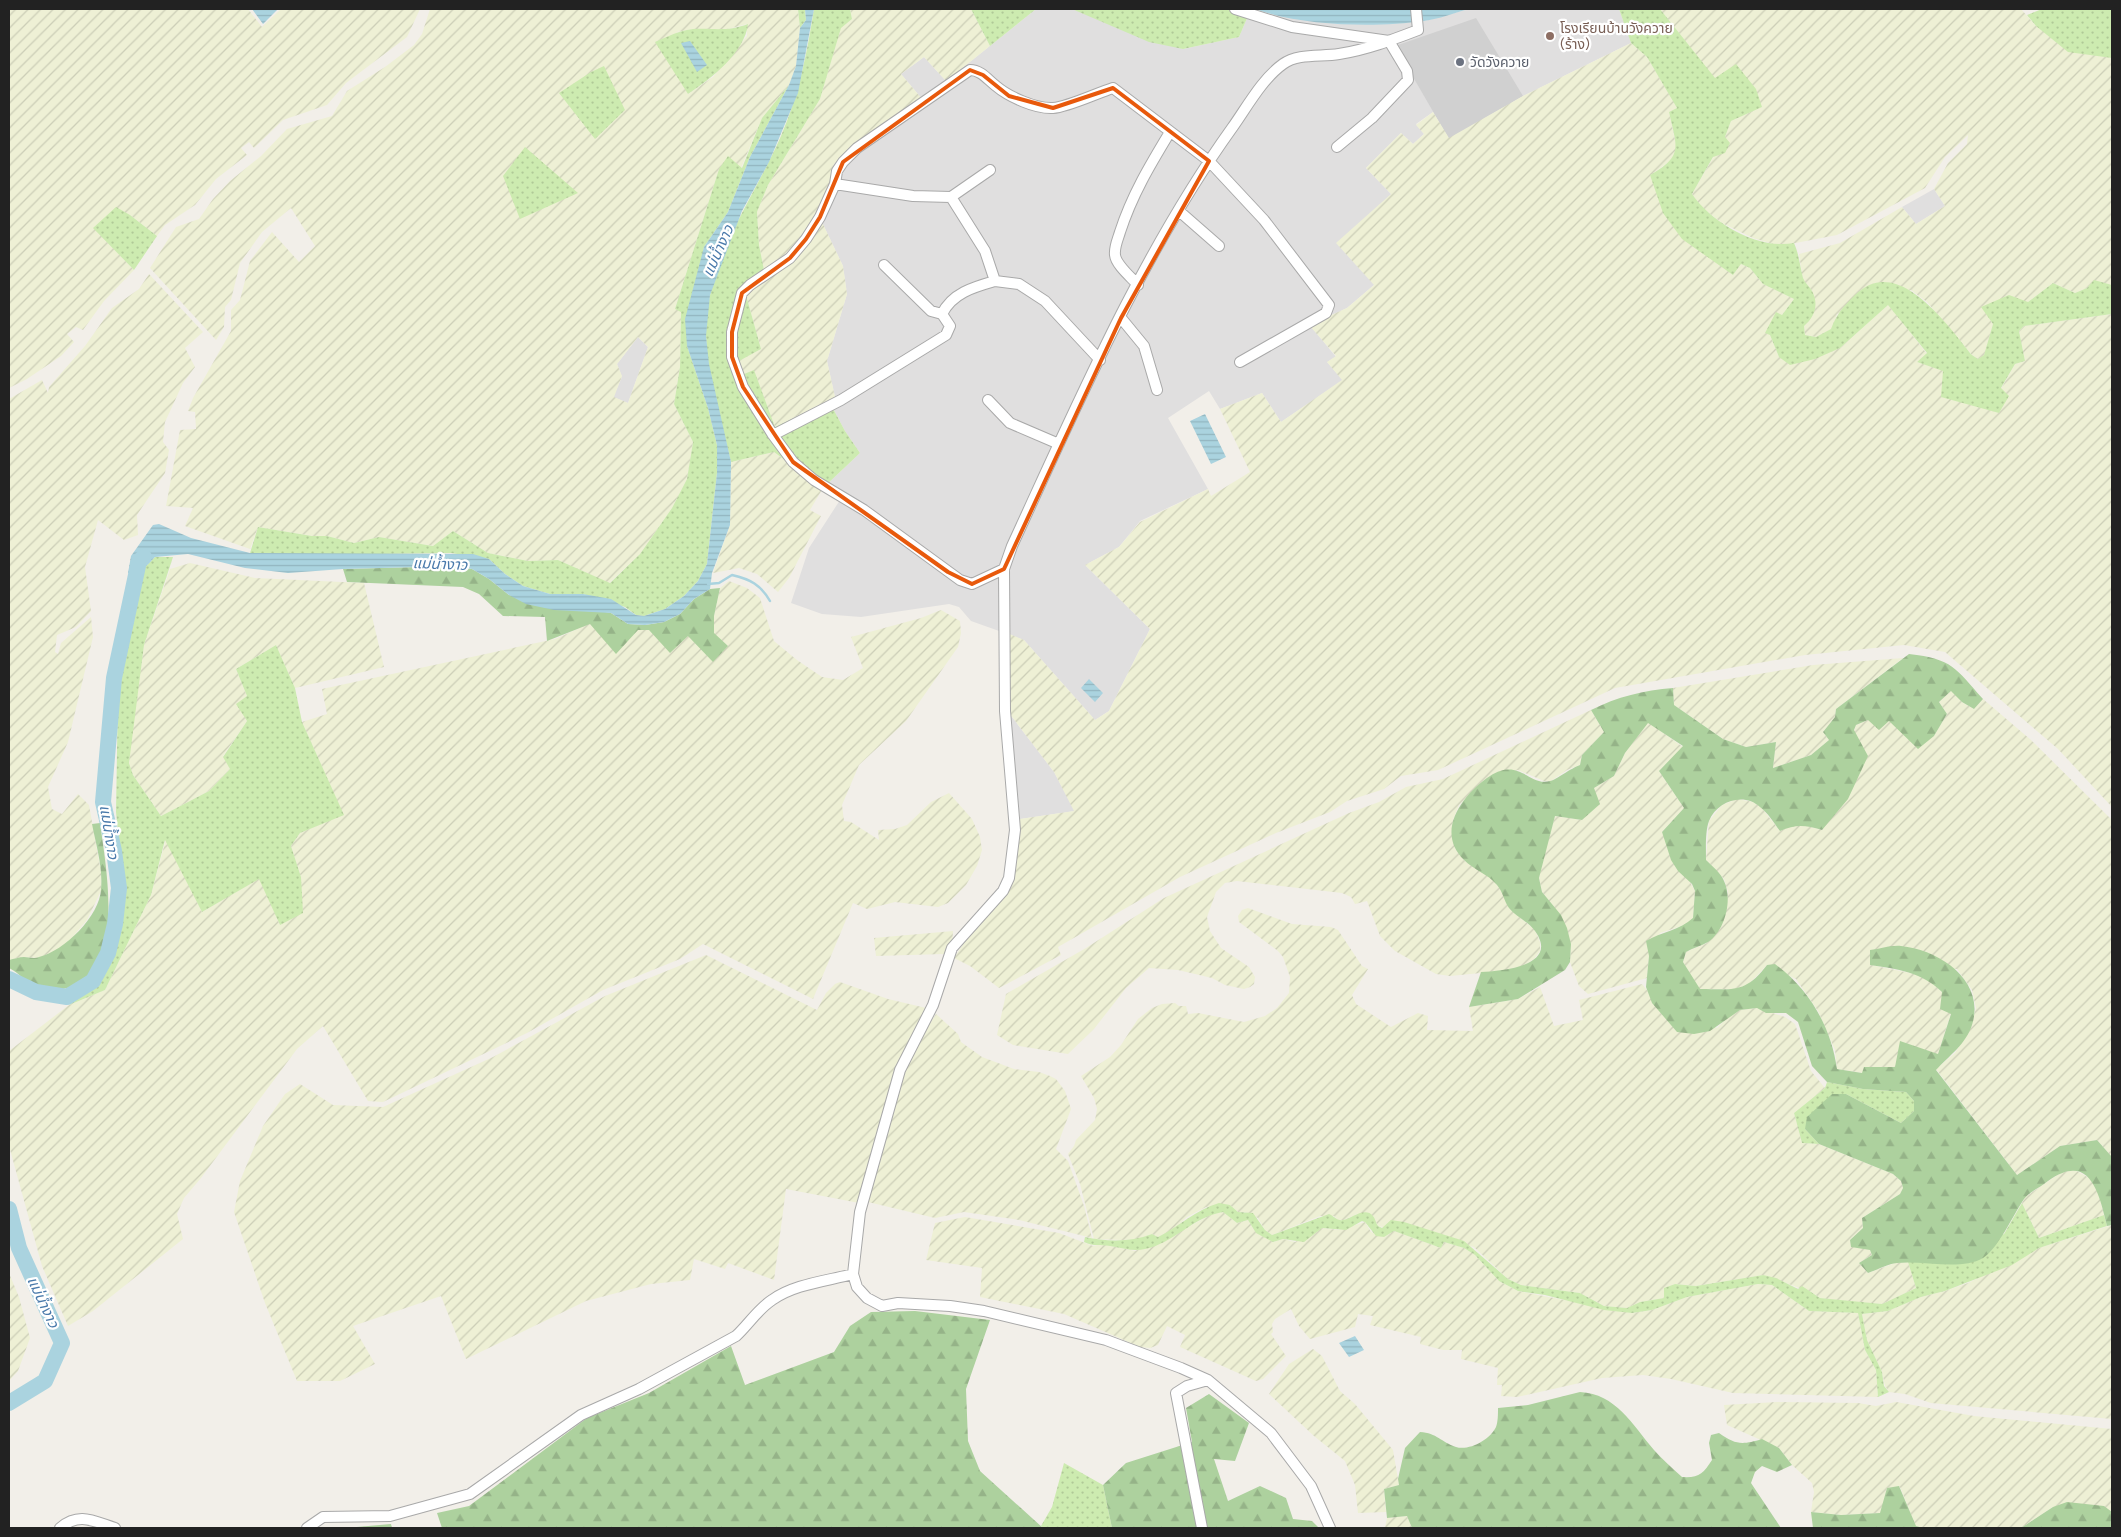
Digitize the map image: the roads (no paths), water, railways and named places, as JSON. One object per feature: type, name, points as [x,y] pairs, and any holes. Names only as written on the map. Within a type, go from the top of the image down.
[{"type":"street","points":[[1235,9],[1292,27],[1389,42],[1407,70],[1408,80],[1372,118],[1336,147]]},
{"type":"street","points":[[1330,1528],[1311,1486],[1271,1432],[1208,1380],[1106,1340],[1033,1321],[950,1306],[898,1303],[882,1306],[868,1298],[857,1287],[853,1274],[860,1212],[900,1070],[933,1005],[952,948],[1003,891],[1009,878],[1015,830],[1005,710],[1004,568],[1012,546],[1059,444],[1138,285],[1209,161],[1271,74],[1285,62],[1303,57],[1339,54],[1389,42],[1418,30],[1416,9]]},
{"type":"street","points":[[1004,568],[972,584],[960,580],[864,510],[814,480],[793,462],[773,435],[743,387],[732,357],[732,332],[739,302],[750,285],[790,258],[806,239],[820,217],[835,184],[837,171],[857,148],[970,70],[976,70],[1009,96],[1053,108],[1113,88],[1209,161],[1264,220],[1329,305],[1326,313],[1240,362]]},
{"type":"street","points":[[1138,285],[1114,255],[1116,245],[1129,206],[1143,176],[1170,132]]},
{"type":"street","points":[[835,184],[913,196],[950,197],[990,170]]},
{"type":"street","points":[[950,197],[985,251],[995,282]]},
{"type":"street","points":[[1179,211],[1220,246]]},
{"type":"street","points":[[773,435],[840,400],[946,335],[950,326],[942,314],[931,311],[884,265]]},
{"type":"street","points":[[942,314],[952,300],[969,288],[995,282],[1019,284],[1045,301],[1100,360]]},
{"type":"street","points":[[1121,318],[1144,346],[1157,390]]},
{"type":"street","points":[[988,400],[1010,423],[1059,444]]},
{"type":"street","points":[[307,1528],[324,1517],[390,1516],[470,1494],[581,1414],[639,1388],[736,1336],[750,1324],[770,1301],[801,1288],[853,1274]]},
{"type":"street","points":[[1202,1528],[1176,1393],[1187,1386],[1208,1380]]},
{"type":"street","points":[[60,1528],[68,1521],[80,1518],[115,1528]]},
{"type":"water","points":[[252,9],[278,9],[263,24]]},
{"type":"water","points":[[805,9],[814,9],[798,93],[769,162],[742,211],[710,295],[706,336],[709,364],[731,462],[730,525],[712,573],[710,589],[694,599],[680,614],[664,622],[645,625],[628,624],[611,613],[554,610],[526,604],[509,595],[489,579],[472,569],[456,566],[343,569],[288,573],[245,568],[188,554],[155,557],[144,568],[142,577],[128,573],[131,556],[153,525],[159,524],[191,538],[250,553],[473,554],[489,559],[505,574],[523,586],[550,594],[583,594],[611,599],[636,615],[644,616],[665,609],[684,596],[698,581],[707,564],[717,473],[717,445],[708,408],[687,346],[685,319],[704,247],[728,212],[750,157],[789,85],[796,66],[800,28],[806,20]]},
{"type":"water","points":[[1255,9],[1469,9],[1424,21],[1361,25],[1294,19]]},
{"type":"water","points":[[690,41],[707,65],[697,72],[681,43]]},
{"type":"water","points":[[1205,414],[1226,457],[1211,464],[1190,421]]},
{"type":"water","points":[[1089,679],[1103,693],[1095,702],[1081,688]]},
{"type":"water","points":[[1355,1336],[1364,1350],[1349,1357],[1339,1343]]},
{"type":"waterway","name":"แม่น้ำงาว","points":[[9,979],[36,992],[67,997],[93,981],[108,953],[115,924],[119,888],[114,851],[103,802],[114,678],[139,561],[144,557]]},
{"type":"waterway","points":[[708,584],[719,583],[732,575],[750,581],[759,587],[770,601]]},
{"type":"waterway","name":"แม่น้ำงาว","points":[[9,1209],[19,1248],[62,1343],[45,1381],[9,1403]]},
{"type":"place","name":"โรงเรียนบ้านวังควาย (ร้าง)","points":[[1550,36]]},
{"type":"place","name":"วัดวังควาย","points":[[1460,62]]}]
